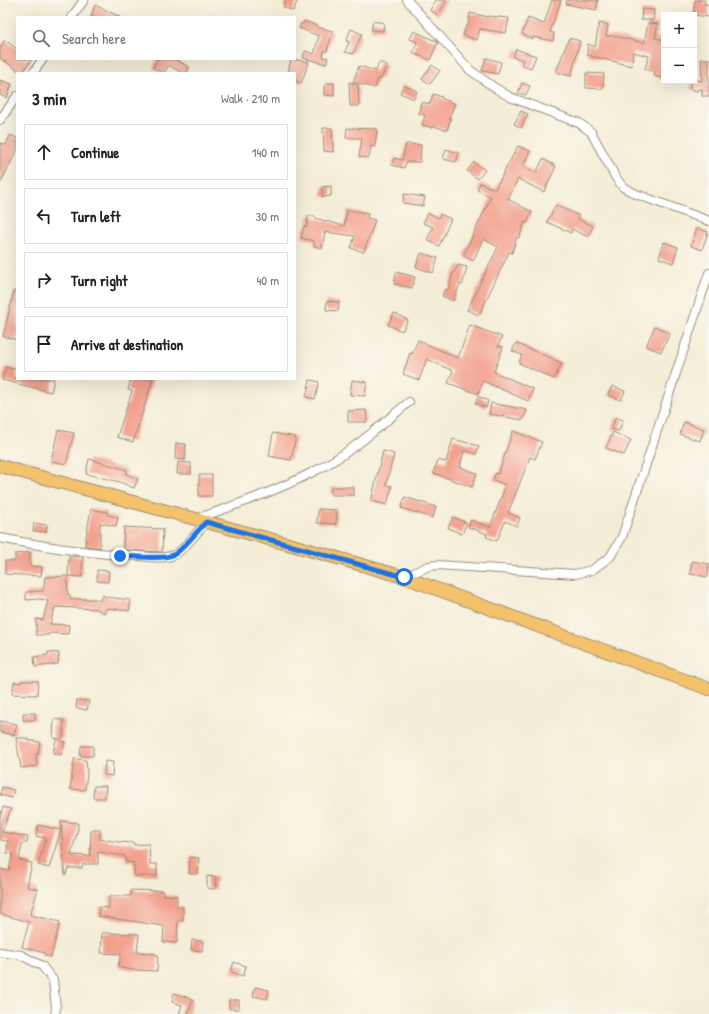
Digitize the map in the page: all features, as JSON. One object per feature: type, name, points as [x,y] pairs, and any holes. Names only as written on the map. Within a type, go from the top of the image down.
[{"type":"main road","points":[[0,466],[404,577],[709,689]]},
{"type":"street","points":[[73,16],[84,0]]},
{"type":"street","points":[[408,0],[470,70],[494,88],[510,97],[579,123],[591,132],[606,161],[623,187],[636,194],[709,221]]},
{"type":"street","points":[[34,72],[42,60]]},
{"type":"street","points":[[0,120],[16,97]]},
{"type":"street","points":[[404,577],[428,566],[437,565],[575,574],[592,570],[610,557],[622,537],[709,274]]},
{"type":"street","points":[[0,538],[37,545],[120,556],[160,557],[174,555],[179,551],[201,521],[314,472],[356,445],[409,402]]},
{"type":"street","points":[[0,952],[21,955],[42,966],[53,980],[56,1008],[55,1014]]},
{"type":"building","points":[[286,0],[293,0],[297,2],[293,11],[283,7]]},
{"type":"building","points":[[436,0],[447,0],[438,15],[430,10]]},
{"type":"building","points":[[552,0],[561,0],[550,32],[554,33],[553,41],[533,37],[532,39],[522,34],[528,18],[544,24]]},
{"type":"building","points":[[567,0],[598,0],[596,10],[566,4]]},
{"type":"building","points":[[695,0],[705,0],[704,4],[709,5],[709,17],[697,16],[697,12],[693,12]]},
{"type":"building","points":[[95,5],[118,16],[91,16]]},
{"type":"building","points":[[642,9],[654,10],[653,20],[641,20]]},
{"type":"building","points":[[470,13],[488,17],[509,18],[506,33],[480,29],[477,40],[463,35],[466,26],[468,26]]},
{"type":"building","points":[[304,21],[318,26],[317,27],[333,31],[327,51],[324,51],[323,57],[328,58],[326,64],[303,58],[305,51],[314,54],[319,36],[299,28],[301,23],[303,24]]},
{"type":"building","points":[[373,21],[384,23],[383,31],[371,30]]},
{"type":"building","points":[[599,23],[608,25],[606,36],[614,36],[644,43],[648,23],[658,24],[655,38],[661,39],[661,78],[654,76],[655,72],[645,69],[649,56],[633,52],[632,66],[587,55],[588,44],[595,47]]},
{"type":"building","points":[[351,29],[362,34],[353,54],[345,52],[349,42],[346,41]]},
{"type":"building","points":[[414,31],[438,42],[430,60],[413,53],[417,42],[410,39]]},
{"type":"building","points":[[569,38],[580,41],[571,76],[556,72]]},
{"type":"building","points":[[5,40],[16,48],[16,60],[31,60],[23,72],[21,72],[0,58],[0,48]]},
{"type":"building","points":[[516,49],[536,56],[531,68],[522,65],[523,60],[513,57]]},
{"type":"building","points":[[486,58],[501,62],[498,74],[482,71]]},
{"type":"building","points":[[701,59],[709,59],[709,96],[702,96],[702,89],[698,89],[697,91],[689,89],[690,84],[697,84],[697,80],[702,81]]},
{"type":"building","points":[[157,60],[176,60],[189,67],[186,72],[180,72],[169,65],[165,72],[153,68]]},
{"type":"building","points":[[291,60],[309,62],[301,83],[296,81],[296,72],[288,72]]},
{"type":"building","points":[[379,62],[387,65],[381,79],[378,78],[375,88],[353,82],[359,66],[376,71]]},
{"type":"building","points":[[432,65],[440,71],[430,84],[422,79]]},
{"type":"building","points":[[586,73],[604,74],[603,89],[586,88]]},
{"type":"building","points":[[0,80],[12,84],[7,98],[0,95]]},
{"type":"building","points":[[349,82],[358,85],[359,106],[350,106]]},
{"type":"building","points":[[326,83],[334,83],[334,96],[324,95],[324,87]]},
{"type":"building","points":[[522,83],[530,86],[526,95],[518,93]]},
{"type":"building","points":[[404,85],[417,91],[414,99],[400,93]]},
{"type":"building","points":[[433,94],[455,104],[449,117],[451,118],[447,130],[422,125],[425,115],[419,114],[421,102],[430,104]]},
{"type":"building","points":[[521,111],[528,114],[521,128],[514,124]]},
{"type":"building","points":[[323,128],[332,128],[333,152],[324,151]]},
{"type":"building","points":[[347,128],[377,129],[375,147],[371,146],[369,158],[359,157],[362,138],[346,138]]},
{"type":"building","points":[[10,135],[16,138],[16,152],[0,184],[0,143],[6,145]]},
{"type":"building","points":[[406,144],[421,145],[420,162],[406,162],[404,168],[392,165],[394,158],[402,160]]},
{"type":"building","points":[[518,146],[530,151],[523,166],[536,173],[543,159],[556,166],[544,192],[518,179],[508,199],[532,212],[527,223],[525,222],[519,238],[517,237],[512,253],[509,252],[479,315],[467,310],[498,247],[483,239],[473,261],[463,256],[491,197],[477,190],[480,183],[495,189]]},
{"type":"building","points":[[446,149],[459,153],[456,162],[443,159]]},
{"type":"building","points":[[474,162],[485,170],[478,179],[467,171]]},
{"type":"building","points":[[331,186],[331,196],[322,197],[322,187]]},
{"type":"building","points":[[404,194],[425,197],[423,206],[403,203]]},
{"type":"building","points":[[556,205],[579,216],[578,219],[593,226],[588,237],[572,229],[571,233],[547,222]]},
{"type":"building","points":[[347,210],[368,213],[367,218],[375,220],[364,252],[351,248],[355,236],[325,232],[322,248],[314,246],[314,241],[301,238],[304,226],[307,227],[308,216],[315,216],[315,218],[344,226]]},
{"type":"building","points":[[428,213],[439,218],[440,214],[451,219],[439,246],[427,240],[433,227],[423,223]]},
{"type":"building","points":[[697,228],[708,232],[702,250],[691,246]]},
{"type":"building","points":[[664,242],[678,247],[673,263],[659,258]]},
{"type":"building","points":[[421,253],[438,258],[433,273],[416,267]]},
{"type":"building","points":[[458,265],[467,267],[462,285],[460,284],[453,301],[442,296],[445,289],[448,290],[453,273]]},
{"type":"building","points":[[396,272],[415,277],[412,288],[394,284]]},
{"type":"building","points":[[14,291],[16,291],[16,340],[3,336]]},
{"type":"building","points":[[327,301],[339,302],[338,311],[326,310]]},
{"type":"building","points":[[394,313],[408,320],[402,331],[388,325]]},
{"type":"building","points":[[470,325],[502,337],[498,346],[503,347],[494,372],[533,389],[528,401],[483,381],[478,394],[448,383],[453,371],[427,359],[419,380],[403,374],[410,353],[412,354],[418,340],[458,358]]},
{"type":"building","points":[[655,326],[670,333],[661,352],[646,346]]},
{"type":"building","points":[[516,343],[562,363],[554,379],[519,363],[522,355],[512,351]]},
{"type":"building","points":[[6,367],[16,370],[16,380],[54,380],[51,392],[2,380]]},
{"type":"building","points":[[131,380],[153,380],[133,442],[117,437],[132,391],[128,390]]},
{"type":"building","points":[[310,380],[319,382],[315,399],[306,397]]},
{"type":"building","points":[[352,380],[367,382],[365,396],[350,395]]},
{"type":"building","points":[[612,386],[625,391],[621,400],[608,395]]},
{"type":"building","points":[[478,396],[488,401],[486,408],[475,403]]},
{"type":"building","points":[[491,403],[527,410],[523,420],[489,414]]},
{"type":"building","points":[[366,410],[367,422],[348,422],[348,411]]},
{"type":"building","points":[[616,417],[623,420],[619,431],[611,429]]},
{"type":"building","points":[[684,422],[704,429],[700,441],[680,434]]},
{"type":"building","points":[[58,430],[74,433],[66,464],[51,461]]},
{"type":"building","points":[[513,431],[542,442],[535,459],[530,457],[508,513],[520,518],[517,526],[505,521],[497,541],[486,537],[487,534],[468,527],[471,520],[490,527],[506,485],[493,480],[496,473],[498,474]]},
{"type":"building","points":[[613,432],[631,440],[624,455],[606,448]]},
{"type":"building","points":[[273,433],[296,437],[291,460],[269,456]]},
{"type":"building","points":[[453,439],[479,446],[476,454],[464,450],[460,467],[477,473],[472,487],[433,473],[438,460],[446,462]]},
{"type":"building","points":[[176,443],[186,444],[185,460],[175,459]]},
{"type":"building","points":[[383,451],[394,454],[386,485],[392,486],[387,505],[371,501]]},
{"type":"building","points":[[89,459],[127,470],[126,474],[138,479],[134,488],[120,482],[86,474]]},
{"type":"building","points":[[178,462],[191,463],[191,474],[177,474]]},
{"type":"building","points":[[199,475],[212,475],[212,496],[199,496]]},
{"type":"building","points":[[331,487],[354,487],[354,495],[331,495]]},
{"type":"building","points":[[405,497],[436,507],[433,518],[401,508]]},
{"type":"building","points":[[91,509],[107,512],[107,515],[118,517],[116,526],[100,523],[100,548],[85,546]]},
{"type":"building","points":[[318,509],[337,510],[336,524],[317,523]]},
{"type":"building","points":[[453,517],[467,523],[462,534],[448,528]]},
{"type":"building","points":[[34,523],[47,525],[46,532],[33,531]]},
{"type":"building","points":[[124,527],[163,529],[162,552],[123,550]]},
{"type":"building","points":[[30,552],[30,566],[42,567],[41,576],[5,574],[5,561],[15,561],[15,554]]},
{"type":"building","points":[[69,556],[83,557],[82,577],[68,576]]},
{"type":"building","points":[[692,561],[709,564],[708,577],[690,574]]},
{"type":"building","points":[[97,570],[109,571],[108,582],[97,581]]},
{"type":"building","points":[[67,576],[68,595],[70,595],[70,599],[97,599],[99,601],[103,595],[106,597],[131,600],[129,611],[107,608],[104,613],[97,609],[55,607],[50,624],[69,625],[68,634],[49,633],[49,635],[36,635],[36,619],[43,620],[48,600],[26,600],[26,592],[43,591],[45,577]]},
{"type":"building","points":[[48,652],[59,653],[58,664],[35,667],[34,657],[48,655]]},
{"type":"building","points":[[21,681],[38,681],[37,695],[12,694],[14,682],[21,683]]},
{"type":"building","points":[[77,700],[89,701],[87,710],[76,708]]},
{"type":"building","points":[[23,713],[35,713],[35,720],[23,720]]},
{"type":"building","points":[[54,719],[64,720],[63,739],[53,738]]},
{"type":"building","points":[[0,721],[17,724],[14,735],[0,732]]},
{"type":"building","points":[[16,738],[27,738],[27,740],[40,742],[38,754],[36,754],[37,766],[21,768]]},
{"type":"building","points":[[56,740],[65,742],[61,755],[53,753]]},
{"type":"building","points":[[81,746],[93,746],[93,756],[80,756]]},
{"type":"building","points":[[74,759],[86,760],[87,774],[85,790],[70,789]]},
{"type":"building","points":[[105,761],[113,762],[112,776],[104,775]]},
{"type":"building","points":[[94,786],[106,786],[105,798],[93,798]]},
{"type":"building","points":[[2,787],[14,790],[12,798],[0,795]]},
{"type":"building","points":[[3,807],[11,809],[2,832],[28,837],[27,843],[22,843],[19,860],[32,863],[27,887],[38,889],[30,915],[60,922],[51,957],[44,955],[45,953],[22,947],[29,922],[0,914],[0,869],[9,871],[13,853],[7,853],[8,841],[0,840],[0,818]]},
{"type":"building","points":[[61,821],[78,823],[78,829],[71,855],[90,856],[91,830],[100,830],[100,839],[134,843],[134,845],[149,844],[150,864],[157,864],[157,876],[135,876],[133,862],[126,862],[125,856],[98,852],[98,864],[83,864],[82,868],[68,868],[65,875]]},
{"type":"building","points":[[38,825],[61,830],[49,868],[38,865],[46,838],[36,836]]},
{"type":"building","points":[[190,857],[199,858],[198,874],[189,874]]},
{"type":"building","points":[[207,876],[216,877],[215,889],[207,888]]},
{"type":"building","points":[[131,890],[163,891],[163,895],[177,896],[177,907],[183,907],[183,921],[178,921],[177,943],[163,942],[164,926],[98,916],[99,907],[109,908],[109,896],[131,896]]},
{"type":"building","points":[[102,933],[139,934],[137,952],[158,955],[157,971],[132,970],[118,967],[121,954],[101,953]]},
{"type":"building","points":[[192,940],[203,941],[202,951],[191,950]]},
{"type":"building","points":[[234,962],[246,966],[243,976],[231,972]]},
{"type":"building","points":[[255,987],[269,990],[267,999],[253,996]]},
{"type":"building","points":[[174,993],[193,999],[188,1014],[179,1014],[182,1005],[172,1002]]},
{"type":"building","points":[[229,1000],[239,1000],[239,1009],[229,1009]]},
{"type":"route","points":[[120,556],[160,557],[174,555],[206,522],[404,577]]}]
